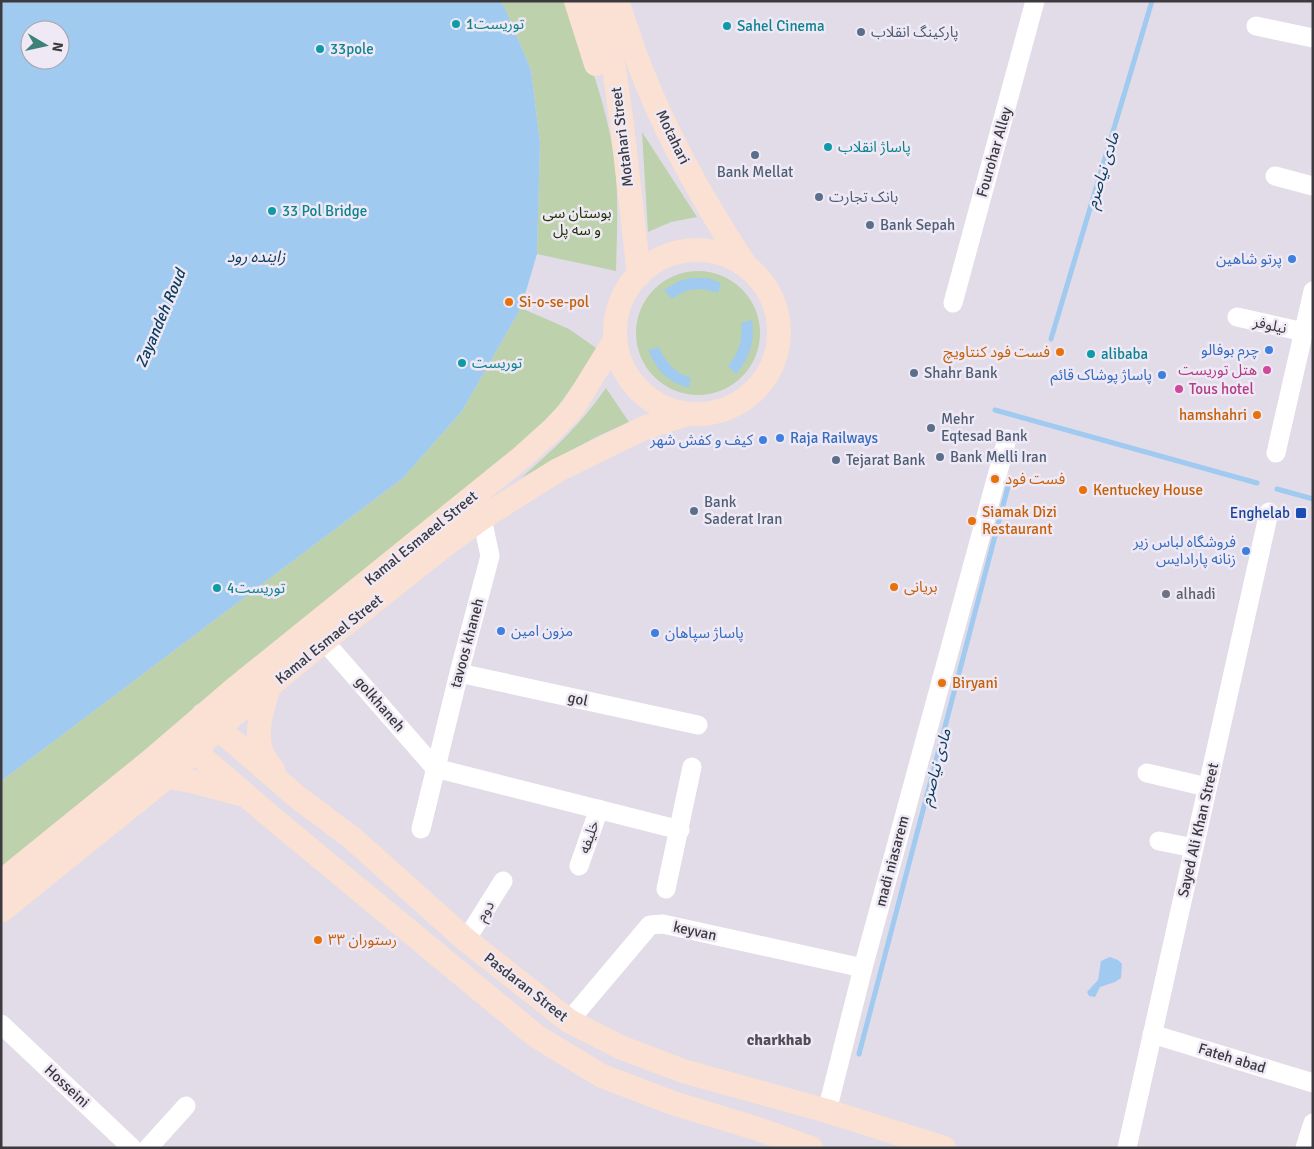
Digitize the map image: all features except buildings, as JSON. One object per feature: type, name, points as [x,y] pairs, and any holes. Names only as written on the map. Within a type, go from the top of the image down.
[{"type":"main road","points":[[576,1],[600,76],[622,119]]},
{"type":"main road","name":"Motahari Street","points":[[594,1],[614,68],[622,119],[638,275]]},
{"type":"main road","name":"Motahari","points":[[618,1],[637,60],[663,118],[718,224],[745,264]]},
{"type":"main road","points":[[696,249],[720,252],[745,264],[766,287],[774,304],[779,334],[777,355],[769,373],[761,384],[733,407],[711,414],[687,414],[661,406],[638,390],[623,367],[615,340],[616,322],[620,305],[638,275],[648,266],[668,255],[696,249]]},
{"type":"main road","name":"Kamal Esmaeel Street","points":[[211,721],[552,430],[573,408],[615,340]]},
{"type":"main road","name":"Kamal Esmael Street","points":[[1,911],[158,769],[177,736],[211,721],[269,687],[444,545],[482,518],[558,470],[644,428],[687,414]]},
{"type":"main road","points":[[269,687],[258,730],[261,750],[278,778]]},
{"type":"main road","name":"Kamal Esmael Street","points":[[1,882],[158,769],[195,752],[211,721]]},
{"type":"main road","name":"Pasdaran Street","points":[[211,721],[278,778],[296,796],[352,838],[466,940],[569,1021],[620,1047],[683,1071],[827,1111],[944,1148]]},
{"type":"main road","name":"Pasdaran Street","points":[[177,736],[246,796],[536,1036],[602,1076],[673,1103],[755,1128],[811,1148]]},
{"type":"main road","points":[[158,769],[191,781],[246,796]]},
{"type":"main road","points":[[276,821],[272,810],[277,802],[283,797],[296,796]]},
{"type":"street","name":"Fourohar Alley","points":[[953,303],[1035,1]]},
{"type":"street","points":[[1256,26],[1313,38]]},
{"type":"street","points":[[1275,176],[1313,186]]},
{"type":"street","points":[[1276,453],[1313,291]]},
{"type":"street","name":"نیلوفر","points":[[1237,317],[1304,332]]},
{"type":"street","name":"madi niasarem","points":[[827,1111],[863,968],[1007,439]]},
{"type":"street","name":"Sayed Ali Khan Street","points":[[1127,1148],[1269,512]]},
{"type":"street","name":"tavoos khaneh","points":[[421,829],[490,556],[482,518]]},
{"type":"street","name":"golkhaneh","points":[[324,641],[435,768]]},
{"type":"street","name":"gol","points":[[459,673],[698,725]]},
{"type":"street","points":[[666,889],[692,767]]},
{"type":"street","points":[[435,768],[680,830]]},
{"type":"street","points":[[1147,773],[1207,787]]},
{"type":"street","name":"خلیفه","points":[[580,866],[599,809]]},
{"type":"street","points":[[1159,841],[1194,848]]},
{"type":"street","name":"دوم","points":[[466,940],[503,881]]},
{"type":"street","name":"keyvan","points":[[569,1021],[650,924],[663,924],[863,968]]},
{"type":"street","name":"Hosseini","points":[[1,1024],[132,1148]]},
{"type":"street","name":"Fateh abad","points":[[1152,1034],[1313,1083]]},
{"type":"street","points":[[148,1148],[186,1106]]},
{"type":"street","points":[[1306,1148],[1313,1123]]},
{"type":"green space","name":"بوستان سی و سه پل","points":[[499,1],[569,1],[601,97],[614,156],[617,199],[616,271],[537,254],[540,143],[531,70],[505,8]]},
{"type":"green space","points":[[642,132],[697,217],[671,222],[648,232]]},
{"type":"green space","points":[[698,271],[722,275],[742,289],[756,309],[760,333],[756,357],[742,377],[722,391],[698,395],[674,391],[654,377],[640,357],[636,333],[640,309],[654,289],[674,275]]},
{"type":"green space","points":[[521,308],[569,329],[599,350],[539,432],[1,876],[1,781],[403,478],[462,411]]},
{"type":"green space","points":[[606,388],[629,422],[596,437],[521,478],[566,436]]},
{"type":"water","name":"زاینده رود","points":[[1,1],[499,1],[505,8],[531,70],[540,143],[537,254],[521,308],[462,411],[403,478],[1,781]]},
{"type":"water","points":[[692,278],[708,278],[721,283],[718,293],[694,289],[672,299],[664,290],[679,281]]},
{"type":"water","points":[[752,320],[753,335],[750,349],[745,362],[736,374],[728,366],[739,346],[741,323]]},
{"type":"water","points":[[659,347],[671,366],[691,378],[689,388],[669,379],[655,364],[648,350]]},
{"type":"water","points":[[1110,957],[1122,964],[1121,978],[1100,987],[1095,997],[1089,996],[1087,992],[1098,980],[1101,961]]},
{"type":"waterway","name":"مادی نیاصرم","points":[[1051,339],[1152,1]]},
{"type":"waterway","points":[[995,410],[1257,483]]},
{"type":"waterway","name":"مادی نیاصرم","points":[[859,1054],[1010,479]]},
{"type":"waterway","points":[[1277,489],[1313,499]]},
{"type":"place","name":"توریست1","points":[[456,24]]},
{"type":"place","name":"Sahel Cinema","points":[[727,26]]},
{"type":"place","name":"پارکینگ انقلاب","points":[[861,32]]},
{"type":"place","name":"33pole","points":[[320,49]]},
{"type":"place","name":"پاساژ انقلاب","points":[[828,147]]},
{"type":"place","name":"Bank Mellat","points":[[755,155]]},
{"type":"place","name":"بانک تجارت","points":[[819,197]]},
{"type":"place","name":"33 Pol Bridge","points":[[272,211]]},
{"type":"place","name":"Bank Sepah","points":[[870,225]]},
{"type":"place","name":"پرتو شاهین","points":[[1292,259]]},
{"type":"place","name":"Si-o-se-pol","points":[[509,302]]},
{"type":"place","name":"چرم بوفالو","points":[[1269,350]]},
{"type":"place","name":"فست فود کنتاویچ","points":[[1060,352]]},
{"type":"place","name":"alibaba","points":[[1091,354]]},
{"type":"place","name":"توریست","points":[[462,363]]},
{"type":"place","name":"هتل توریست","points":[[1267,370]]},
{"type":"place","name":"Shahr Bank","points":[[914,373]]},
{"type":"place","name":"پاساژ پوشاک قائم","points":[[1162,375]]},
{"type":"place","name":"Tous hotel","points":[[1179,389]]},
{"type":"place","name":"hamshahri","points":[[1257,415]]},
{"type":"place","name":"Mehr Eqtesad Bank","points":[[931,428]]},
{"type":"place","name":"Raja Railways","points":[[780,438]]},
{"type":"place","name":"کیف و کفش شهر","points":[[763,440]]},
{"type":"place","name":"Bank Melli Iran","points":[[940,457]]},
{"type":"place","name":"Tejarat Bank","points":[[836,460]]},
{"type":"place","name":"فست فود","points":[[995,479]]},
{"type":"place","name":"Kentuckey House","points":[[1083,490]]},
{"type":"place","name":"Bank Saderat Iran","points":[[694,511]]},
{"type":"place","name":"Enghelab","points":[[1301,513]]},
{"type":"place","name":"Siamak Dizi Restaurant","points":[[972,521]]},
{"type":"place","name":"فروشگاه لباس زیر زنانه پارادایس","points":[[1246,551]]},
{"type":"place","name":"بریانی","points":[[894,587]]},
{"type":"place","name":"توریست4","points":[[217,588]]},
{"type":"place","name":"alhadi","points":[[1166,594]]},
{"type":"place","name":"مزون امین","points":[[501,631]]},
{"type":"place","name":"پاساژ سپاهان","points":[[655,633]]},
{"type":"place","name":"Biryani","points":[[942,683]]},
{"type":"place","name":"رستوران ۳۳","points":[[318,940]]},
{"type":"district","name":"charkhab","points":[[779,1039]]},
{"type":"water label","name":"Zayandeh Roud","points":[[160,318]]}]
